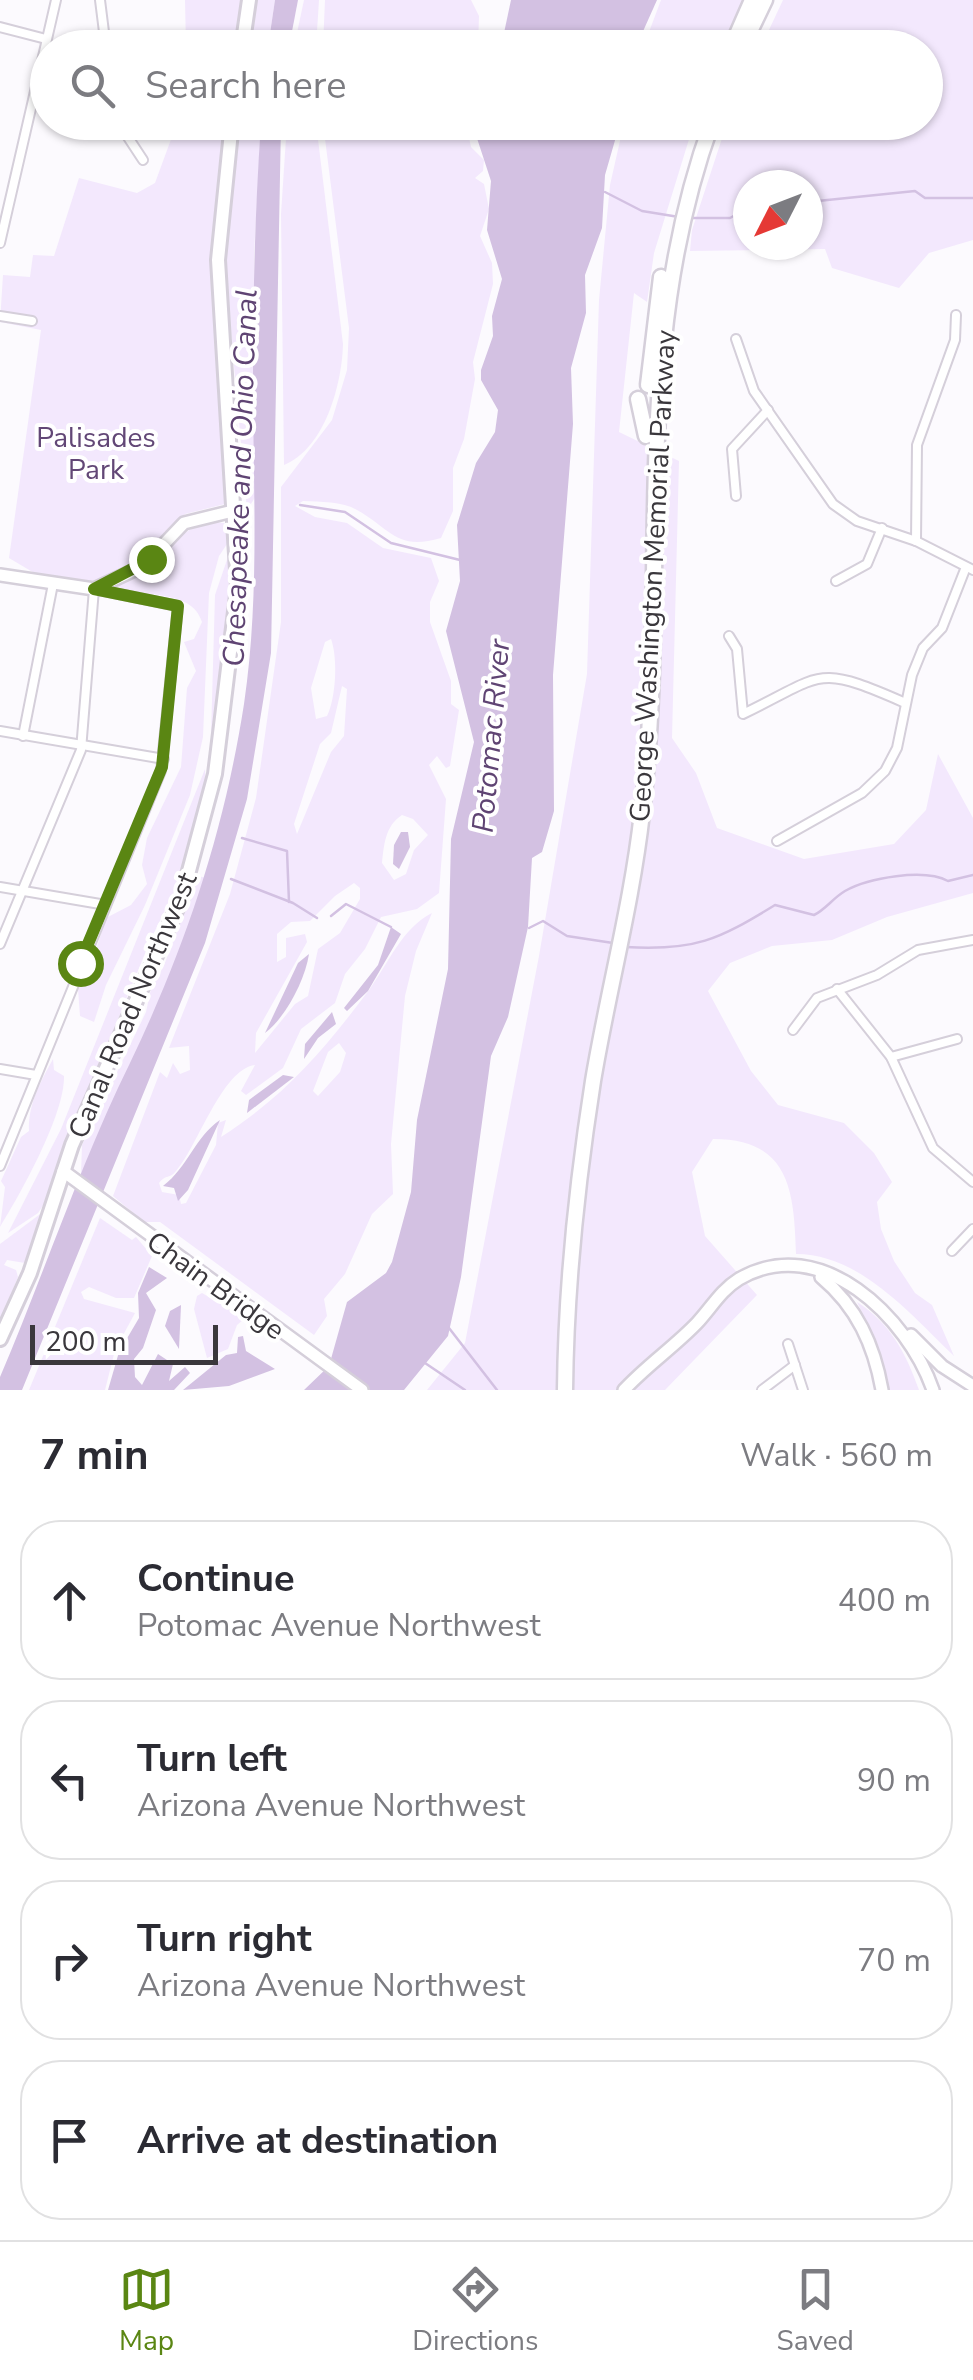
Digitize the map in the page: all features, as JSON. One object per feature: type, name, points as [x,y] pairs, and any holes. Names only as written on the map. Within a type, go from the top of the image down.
[{"type":"highway","points":[[245,30],[249,0]]},
{"type":"highway","points":[[739,30],[752,0]]},
{"type":"highway","points":[[751,30],[765,0]]},
{"type":"highway","name":"Canal Road Northwest","points":[[0,1338],[26,1284],[177,908],[196,854],[215,774],[234,646],[237,510],[218,245],[230,140]]},
{"type":"highway","name":"George Washington Memorial Parkway","points":[[626,885],[642,717],[646,436],[656,311],[699,140]]},
{"type":"highway","name":"George Washington Memorial Parkway","points":[[696,153],[703,140]]},
{"type":"highway","name":"George Washington Memorial Parkway","points":[[557,1390],[604,1003],[649,736],[656,403],[666,271]]},
{"type":"highway","points":[[642,341],[656,311]]},
{"type":"highway","points":[[638,399],[646,436]]},
{"type":"highway","name":"George Washington Memorial Parkway","points":[[561,1362],[565,1390]]},
{"type":"main road","points":[[0,576],[94,589],[143,566],[188,520],[237,510]]},
{"type":"main road","name":"Chain Bridge","points":[[67,1175],[362,1390]]},
{"type":"main road","points":[[624,1390],[735,1282],[775,1267],[814,1271],[856,1288],[947,1370],[973,1386]]},
{"type":"main road","points":[[814,1271],[856,1315],[874,1353],[882,1390]]},
{"type":"main road","points":[[890,1317],[912,1346],[929,1390]]},
{"type":"street","points":[[48,30],[56,0]]},
{"type":"street","points":[[100,0],[104,30]]},
{"type":"street","points":[[0,27],[30,35]]},
{"type":"street","points":[[0,243],[4,195],[30,98]]},
{"type":"street","points":[[130,140],[144,160]]},
{"type":"street","points":[[916,541],[917,445],[956,340],[956,315]]},
{"type":"street","points":[[0,316],[32,320]]},
{"type":"street","points":[[736,339],[754,392],[834,504],[857,521],[916,541],[969,568],[942,628],[923,648],[904,702],[896,748],[872,785],[776,841]]},
{"type":"street","points":[[736,496],[732,449],[768,410]]},
{"type":"street","points":[[836,581],[867,564],[882,528]]},
{"type":"street","points":[[23,736],[52,584]]},
{"type":"street","points":[[0,944],[82,746],[94,589],[178,606],[164,759],[0,1166]]},
{"type":"street","points":[[729,636],[737,649],[742,714],[823,675],[867,686],[904,702]]},
{"type":"street","points":[[0,732],[164,759]]},
{"type":"street","points":[[0,887],[106,905]]},
{"type":"street","points":[[793,1030],[818,998],[876,975],[918,950],[973,940]]},
{"type":"street","points":[[838,990],[891,1057],[934,1148],[973,1182]]},
{"type":"street","points":[[891,1057],[957,1039]]},
{"type":"street","points":[[0,1069],[36,1075]]},
{"type":"street","points":[[952,1251],[973,1229]]},
{"type":"street","points":[[788,1344],[803,1390]]},
{"type":"street","points":[[762,1390],[796,1365]]},
{"type":"green space","points":[[185,0],[245,0],[241,30],[186,30]]},
{"type":"green space","points":[[255,0],[275,0],[271,30],[251,30]]},
{"type":"green space","points":[[304,0],[319,0],[317,30],[298,30]]},
{"type":"green space","points":[[325,0],[471,0],[479,16],[479,30],[324,30]]},
{"type":"green space","points":[[661,0],[744,0],[731,30],[650,30]]},
{"type":"green space","points":[[783,0],[973,0],[973,240],[929,253],[899,288],[832,268],[823,249],[823,170],[733,170],[733,250],[690,251],[692,230],[721,140],[943,140],[943,30],[769,30]]},
{"type":"green space","name":"Palisades Park","points":[[171,140],[226,140],[213,257],[229,503],[185,514],[136,563],[95,582],[41,577],[9,558],[41,330],[0,322],[3,275],[30,277],[33,255],[54,256],[79,178],[137,193],[155,183]]},
{"type":"green space","points":[[237,140],[260,140],[254,255],[256,496],[247,510],[224,256]]},
{"type":"green space","points":[[286,140],[318,140],[343,344],[335,395],[320,430],[298,457],[284,465],[281,214]]},
{"type":"green space","points":[[325,140],[470,140],[484,160],[483,171],[475,178],[484,184],[489,209],[480,236],[492,263],[493,284],[473,362],[475,379],[464,439],[453,468],[453,511],[441,538],[404,540],[345,505],[303,501],[295,506],[315,517],[347,523],[383,548],[431,558],[439,581],[430,602],[430,622],[451,681],[451,704],[459,710],[450,766],[446,768],[437,756],[429,765],[446,799],[439,893],[417,909],[381,917],[365,949],[345,974],[335,1003],[301,1029],[283,1068],[246,1095],[241,1091],[255,1065],[232,1080],[184,1159],[174,1173],[159,1183],[162,1192],[179,1195],[181,1204],[186,1203],[216,1145],[218,1123],[226,1120],[221,1137],[302,1071],[369,990],[404,937],[432,913],[416,951],[405,996],[391,1144],[393,1194],[372,1214],[345,1274],[324,1299],[327,1316],[314,1335],[160,1222],[144,1222],[113,1196],[160,1072],[167,1078],[173,1063],[180,1074],[190,1070],[189,1046],[169,1048],[230,894],[256,798],[281,622],[281,487],[332,420],[347,370],[349,328]],"holes":[[[331,639],[334,689],[327,716],[316,719],[311,688],[325,642]],[[342,686],[347,689],[344,736],[331,752],[297,834],[294,824],[320,744],[331,733]],[[402,815],[413,819],[428,835],[414,850],[406,874],[394,880],[382,863],[386,836]],[[354,883],[360,888],[360,899],[340,933],[318,949],[308,996],[295,1004],[255,1053],[256,1033],[307,942],[305,934],[286,938],[286,957],[277,962],[277,934],[291,922],[310,921]],[[339,1043],[346,1053],[340,1072],[318,1096],[313,1091],[328,1052]]]},
{"type":"green space","points":[[620,140],[689,140],[654,253],[647,302],[634,293],[619,432],[679,461],[672,738],[696,773],[717,828],[804,859],[894,844],[926,810],[938,754],[973,818],[973,893],[887,917],[832,940],[772,946],[730,963],[708,991],[751,1071],[778,1105],[844,1123],[874,1153],[892,1182],[877,1202],[881,1229],[894,1261],[915,1293],[932,1305],[954,1356],[902,1305],[863,1275],[842,1264],[796,1254],[789,1190],[773,1159],[739,1141],[713,1139],[692,1172],[705,1236],[757,1295],[665,1390],[427,1390],[465,1343],[539,956],[587,674],[599,300],[610,185]]},
{"type":"green space","points":[[209,521],[230,524],[229,541],[219,556],[209,593],[203,737],[190,795],[145,905],[106,985],[94,1022],[80,1016],[78,989],[87,978],[106,918],[131,905],[147,884],[142,865],[147,838],[181,767],[187,688],[196,671],[184,642],[194,639],[202,622],[197,611],[177,599],[117,586],[184,533]]},
{"type":"green space","points":[[230,551],[225,667],[211,735],[215,595]]},
{"type":"green space","points":[[205,769],[206,788],[181,877],[151,939],[64,1150],[50,1195],[38,1213],[8,1233],[61,1129]]},
{"type":"green space","points":[[198,876],[206,878],[179,956],[81,1174],[82,1145],[146,1012],[152,984],[163,968]]},
{"type":"green space","points":[[53,1059],[54,1070],[64,1076],[57,1111],[30,1174],[0,1227],[5,1187],[1,1181],[21,1137],[29,1131],[39,1085]]},
{"type":"green space","points":[[43,1212],[25,1263],[7,1260],[4,1265],[16,1270],[18,1277],[0,1322],[0,1244]]},
{"type":"green space","points":[[100,1218],[132,1240],[136,1237],[152,1256],[134,1298],[116,1298],[89,1287],[81,1292],[84,1299],[135,1313],[115,1350],[105,1390],[29,1390]]},
{"type":"green space","points":[[202,1293],[245,1318],[237,1325],[228,1349],[207,1358],[194,1309],[197,1296]]},
{"type":"green space","points":[[857,1302],[879,1319],[896,1340],[919,1390],[889,1390],[877,1343]]},
{"type":"water","points":[[275,0],[298,0],[292,30],[271,30]]},
{"type":"water","points":[[511,0],[657,0],[644,30],[505,30]]},
{"type":"water","points":[[260,140],[281,140],[271,653],[247,799],[205,943],[22,1390],[0,1390],[0,1377],[79,1179],[169,976],[226,798],[244,704],[254,582],[256,219]]},
{"type":"water","name":"Potomac River","points":[[478,140],[615,140],[605,175],[602,228],[585,275],[586,313],[571,368],[573,424],[553,675],[554,811],[542,852],[532,858],[528,927],[508,1017],[491,1056],[461,1277],[448,1336],[404,1390],[304,1390],[329,1366],[347,1302],[386,1273],[392,1262],[411,1192],[417,1120],[448,969],[451,839],[474,742],[446,631],[460,581],[457,525],[476,463],[495,432],[498,410],[481,380],[502,279],[487,230],[491,181]]},
{"type":"water","points":[[401,832],[408,832],[410,847],[399,869],[393,864],[394,845]]},
{"type":"water","points":[[391,927],[401,934],[368,991],[347,1011],[344,1008],[378,965]]},
{"type":"water","points":[[309,954],[293,997],[265,1033],[298,963]]},
{"type":"water","points":[[332,1012],[336,1024],[318,1038],[304,1059],[305,1044]]},
{"type":"water","points":[[283,1075],[294,1077],[247,1113],[249,1100]]},
{"type":"water","points":[[220,1120],[188,1190],[178,1201],[174,1188],[163,1186]]},
{"type":"water","points":[[149,1267],[167,1278],[146,1293],[156,1310],[143,1348],[134,1359],[135,1377],[142,1385],[158,1354],[173,1364],[169,1381],[185,1367],[190,1373],[174,1390],[108,1390],[119,1352],[139,1318],[138,1293]]},
{"type":"water","points":[[181,1305],[179,1349],[165,1326],[170,1311]]},
{"type":"water","points":[[243,1336],[246,1351],[275,1369],[229,1386],[183,1390],[226,1355],[237,1353],[238,1337]]},
{"type":"waterway","points":[[823,200],[915,191],[925,198],[973,198]]},
{"type":"waterway","points":[[605,192],[642,211],[679,217]]},
{"type":"waterway","points":[[692,218],[733,216]]},
{"type":"waterway","points":[[300,505],[345,512],[391,543],[460,560]]},
{"type":"waterway","points":[[242,838],[287,851],[289,902]]},
{"type":"waterway","points":[[626,947],[670,947],[705,941],[775,905],[814,915],[845,891],[881,879],[925,875],[948,881],[973,875]]},
{"type":"waterway","points":[[231,879],[293,903],[317,918]]},
{"type":"waterway","points":[[331,916],[346,904],[391,927]]},
{"type":"waterway","points":[[529,928],[543,921],[567,936],[613,943]]},
{"type":"waterway","points":[[449,1328],[497,1390]]},
{"type":"waterway","points":[[425,1363],[465,1390]]},
{"type":"route","points":[[80,963],[162,767],[178,606],[94,589],[151,559]]},
{"type":"water label","name":"Chesapeake and Ohio Canal","points":[[240,478]]}]
